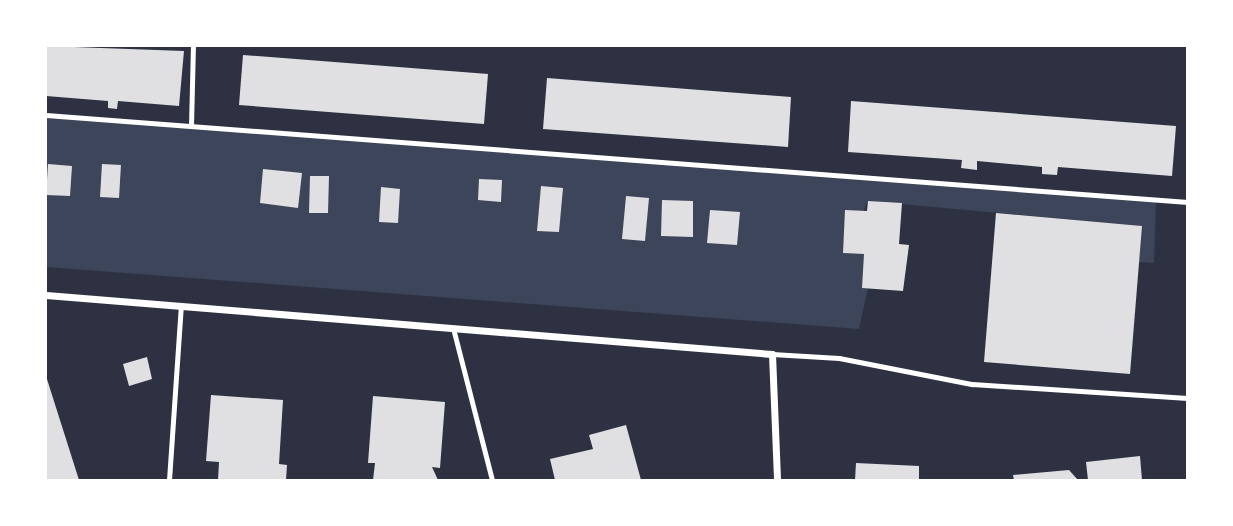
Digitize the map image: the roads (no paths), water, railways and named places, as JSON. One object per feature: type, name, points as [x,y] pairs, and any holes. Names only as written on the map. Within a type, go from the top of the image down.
[{"type":"street","points":[[46,295],[772,354],[777,481]]},
{"type":"lane","points":[[191,126],[193,46]]},
{"type":"lane","points":[[46,115],[1188,202]]},
{"type":"lane","points":[[170,481],[181,305]]},
{"type":"lane","points":[[453,328],[492,481]]},
{"type":"lane","points":[[772,354],[839,358],[972,384],[1188,398]]}]
